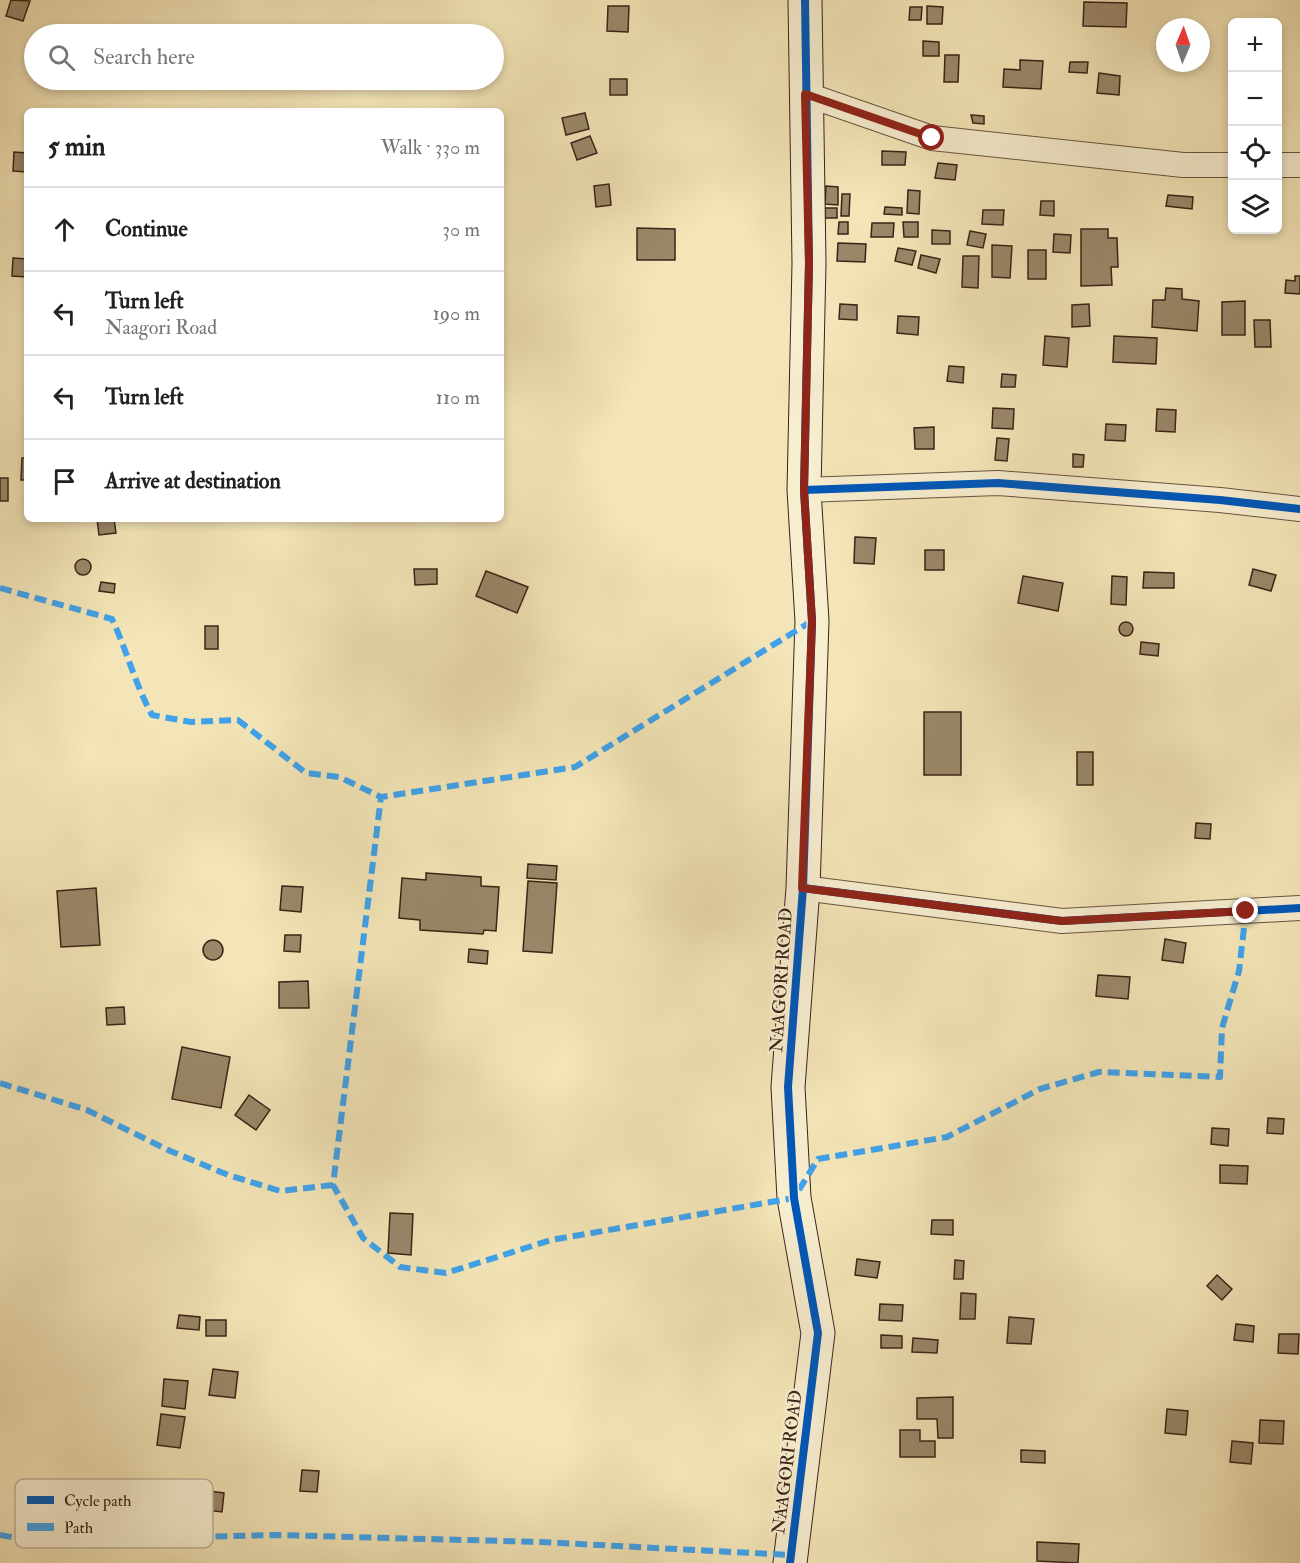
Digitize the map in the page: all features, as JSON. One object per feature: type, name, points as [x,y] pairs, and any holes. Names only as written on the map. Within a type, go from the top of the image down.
[{"type":"street","name":"NAAGORI ROAD","points":[[790,1563],[818,1333],[794,1198],[788,1088],[802,888],[812,621],[804,490],[809,263],[805,0]]},
{"type":"street","points":[[805,94],[932,138],[1183,165],[1228,165]]},
{"type":"street","points":[[1282,165],[1300,165]]},
{"type":"street","points":[[804,490],[998,483],[1220,500],[1300,509]]},
{"type":"street","points":[[802,888],[1062,921],[1300,908]]},
{"type":"building","points":[[11,0],[30,1],[23,21],[6,16]]},
{"type":"building","points":[[1084,2],[1127,3],[1126,27],[1083,26]]},
{"type":"building","points":[[608,6],[629,6],[628,32],[607,31]]},
{"type":"building","points":[[927,6],[943,7],[942,24],[927,24]]},
{"type":"building","points":[[910,7],[922,7],[921,20],[909,20]]},
{"type":"building","points":[[923,41],[939,42],[939,56],[923,56]]},
{"type":"building","points":[[945,55],[959,55],[958,82],[944,82]]},
{"type":"building","points":[[1020,60],[1043,61],[1041,89],[1003,87],[1004,69],[1020,70]]},
{"type":"building","points":[[1070,62],[1088,62],[1087,73],[1069,72]]},
{"type":"building","points":[[1099,73],[1120,76],[1119,95],[1097,93]]},
{"type":"building","points":[[610,79],[627,79],[627,95],[610,95]]},
{"type":"building","points":[[585,113],[589,129],[566,135],[562,118]]},
{"type":"building","points":[[971,115],[984,116],[984,124],[973,123]]},
{"type":"building","points":[[590,136],[597,153],[577,160],[571,143]]},
{"type":"building","points":[[882,151],[906,152],[905,165],[882,165]]},
{"type":"building","points":[[14,152],[24,153],[24,172],[13,171]]},
{"type":"building","points":[[938,163],[957,165],[955,180],[935,178]]},
{"type":"building","points":[[609,184],[611,205],[596,207],[594,186]]},
{"type":"building","points":[[826,186],[838,187],[838,205],[825,204]]},
{"type":"building","points":[[908,190],[920,191],[919,214],[907,213]]},
{"type":"building","points":[[842,194],[850,194],[849,216],[841,216]]},
{"type":"building","points":[[1168,195],[1193,197],[1192,209],[1166,206]]},
{"type":"building","points":[[1041,201],[1054,201],[1054,216],[1040,215]]},
{"type":"building","points":[[885,207],[902,208],[902,215],[884,214]]},
{"type":"building","points":[[825,208],[837,208],[837,218],[825,218]]},
{"type":"building","points":[[983,210],[1004,210],[1003,225],[982,224]]},
{"type":"building","points":[[839,222],[848,222],[848,234],[838,234]]},
{"type":"building","points":[[903,222],[918,222],[918,237],[904,237]]},
{"type":"building","points":[[872,223],[894,223],[893,237],[871,237]]},
{"type":"building","points":[[637,228],[675,229],[675,260],[637,260]]},
{"type":"building","points":[[1081,229],[1108,229],[1108,238],[1117,238],[1118,267],[1111,267],[1112,285],[1081,286]]},
{"type":"building","points":[[932,230],[950,231],[950,244],[932,244]]},
{"type":"building","points":[[970,231],[986,234],[983,248],[967,245]]},
{"type":"building","points":[[1054,234],[1071,235],[1070,253],[1053,252]]},
{"type":"building","points":[[838,243],[866,244],[865,262],[837,261]]},
{"type":"building","points":[[992,245],[1012,246],[1010,278],[992,277]]},
{"type":"building","points":[[898,248],[916,251],[912,265],[895,261]]},
{"type":"building","points":[[1028,250],[1046,250],[1046,279],[1028,279]]},
{"type":"building","points":[[921,255],[940,259],[936,273],[918,268]]},
{"type":"building","points":[[963,256],[979,256],[978,288],[962,287]]},
{"type":"building","points":[[13,258],[24,259],[24,277],[12,276]]},
{"type":"building","points":[[1295,276],[1300,276],[1300,294],[1285,293],[1286,280],[1295,281]]},
{"type":"building","points":[[1166,288],[1182,289],[1182,299],[1199,301],[1197,331],[1152,327],[1153,300],[1165,300]]},
{"type":"building","points":[[1245,301],[1245,335],[1222,335],[1222,302]]},
{"type":"building","points":[[840,304],[857,305],[857,320],[839,319]]},
{"type":"building","points":[[1089,304],[1090,326],[1072,327],[1072,305]]},
{"type":"building","points":[[898,316],[919,317],[918,335],[897,333]]},
{"type":"building","points":[[1254,320],[1270,320],[1271,347],[1255,347]]},
{"type":"building","points":[[1045,336],[1069,338],[1067,367],[1043,365]]},
{"type":"building","points":[[1114,336],[1157,338],[1156,364],[1113,362]]},
{"type":"building","points":[[949,366],[964,367],[963,383],[947,381]]},
{"type":"building","points":[[1002,374],[1016,375],[1015,387],[1001,387]]},
{"type":"building","points":[[993,408],[1014,409],[1013,429],[992,428]]},
{"type":"building","points":[[1157,409],[1176,410],[1175,432],[1156,431]]},
{"type":"building","points":[[1106,424],[1126,425],[1125,441],[1105,440]]},
{"type":"building","points":[[934,427],[934,449],[915,449],[914,428]]},
{"type":"building","points":[[997,438],[1009,439],[1007,461],[995,460]]},
{"type":"building","points":[[1073,454],[1084,455],[1083,467],[1073,467]]},
{"type":"building","points":[[22,458],[24,458],[24,480],[21,480]]},
{"type":"building","points":[[0,478],[8,478],[8,501],[0,501]]},
{"type":"building","points":[[97,522],[114,522],[116,533],[99,535]]},
{"type":"building","points":[[855,537],[876,538],[874,564],[854,563]]},
{"type":"building","points":[[925,550],[944,550],[944,570],[925,570]]},
{"type":"building","points":[[83,559],[91,567],[83,575],[75,567]]},
{"type":"building","points":[[414,569],[437,569],[437,584],[415,585]]},
{"type":"building","points":[[1253,569],[1276,575],[1271,591],[1249,585]]},
{"type":"building","points":[[486,571],[528,587],[517,613],[476,596]]},
{"type":"building","points":[[1144,572],[1174,573],[1174,588],[1143,588]]},
{"type":"building","points":[[1023,576],[1063,583],[1058,611],[1018,603]]},
{"type":"building","points":[[1112,576],[1127,577],[1126,605],[1111,604]]},
{"type":"building","points":[[101,582],[115,584],[114,593],[99,591]]},
{"type":"building","points":[[1126,622],[1131,624],[1133,629],[1131,634],[1126,636],[1121,634],[1119,629],[1121,624]]},
{"type":"building","points":[[205,626],[218,626],[218,649],[205,649]]},
{"type":"building","points":[[1141,642],[1159,644],[1158,656],[1140,654]]},
{"type":"building","points":[[924,712],[961,712],[961,775],[924,775]]},
{"type":"building","points":[[1077,752],[1093,752],[1093,785],[1077,785]]},
{"type":"building","points":[[1196,823],[1211,824],[1210,839],[1195,838]]},
{"type":"building","points":[[528,864],[557,866],[556,880],[527,878]]},
{"type":"building","points":[[426,873],[481,877],[481,886],[499,887],[496,931],[484,930],[483,934],[420,930],[420,920],[399,918],[402,878],[426,880]]},
{"type":"building","points":[[528,881],[557,883],[552,953],[523,951]]},
{"type":"building","points":[[282,886],[303,887],[301,912],[280,910]]},
{"type":"building","points":[[96,888],[100,945],[61,947],[57,891]]},
{"type":"building","points":[[285,935],[301,935],[300,952],[284,951]]},
{"type":"building","points":[[1165,939],[1186,943],[1183,963],[1162,960]]},
{"type":"building","points":[[213,940],[220,943],[223,950],[220,957],[213,960],[206,957],[203,950],[206,943]]},
{"type":"building","points":[[469,949],[488,951],[487,964],[468,962]]},
{"type":"building","points":[[1098,975],[1130,977],[1128,999],[1096,996]]},
{"type":"building","points":[[308,981],[309,1008],[279,1008],[279,982]]},
{"type":"building","points":[[124,1007],[125,1024],[107,1025],[106,1008]]},
{"type":"building","points":[[182,1047],[230,1057],[221,1108],[172,1099]]},
{"type":"building","points":[[249,1095],[270,1110],[256,1130],[235,1115]]},
{"type":"building","points":[[1268,1118],[1284,1119],[1283,1134],[1267,1133]]},
{"type":"building","points":[[1212,1128],[1229,1129],[1228,1146],[1211,1144]]},
{"type":"building","points":[[1220,1165],[1248,1166],[1247,1184],[1220,1183]]},
{"type":"building","points":[[390,1213],[413,1214],[411,1255],[388,1253]]},
{"type":"building","points":[[932,1220],[953,1220],[953,1235],[931,1234]]},
{"type":"building","points":[[857,1259],[880,1262],[877,1278],[855,1275]]},
{"type":"building","points":[[955,1260],[964,1261],[963,1279],[954,1279]]},
{"type":"building","points":[[1217,1275],[1232,1289],[1222,1300],[1207,1286]]},
{"type":"building","points":[[961,1293],[976,1294],[975,1319],[960,1319]]},
{"type":"building","points":[[880,1304],[903,1305],[902,1321],[879,1320]]},
{"type":"building","points":[[179,1315],[200,1317],[199,1330],[177,1328]]},
{"type":"building","points":[[1009,1317],[1034,1319],[1031,1344],[1007,1343]]},
{"type":"building","points":[[206,1320],[226,1320],[226,1336],[206,1336]]},
{"type":"building","points":[[1236,1324],[1254,1326],[1253,1342],[1234,1340]]},
{"type":"building","points":[[1279,1334],[1299,1334],[1298,1354],[1278,1353]]},
{"type":"building","points":[[881,1335],[902,1336],[902,1348],[881,1348]]},
{"type":"building","points":[[913,1338],[938,1340],[937,1353],[912,1352]]},
{"type":"building","points":[[213,1369],[238,1372],[235,1398],[209,1395]]},
{"type":"building","points":[[164,1379],[188,1381],[185,1409],[162,1406]]},
{"type":"building","points":[[953,1397],[953,1438],[938,1438],[937,1419],[917,1419],[917,1398]]},
{"type":"building","points":[[1167,1409],[1188,1411],[1186,1435],[1165,1433]]},
{"type":"building","points":[[161,1414],[185,1417],[180,1448],[157,1445]]},
{"type":"building","points":[[1260,1420],[1284,1421],[1283,1444],[1259,1443]]},
{"type":"building","points":[[900,1430],[920,1430],[920,1441],[935,1441],[935,1457],[900,1457]]},
{"type":"building","points":[[1232,1441],[1253,1443],[1251,1464],[1230,1462]]},
{"type":"building","points":[[1021,1450],[1045,1451],[1045,1463],[1021,1462]]},
{"type":"building","points":[[302,1470],[319,1471],[317,1492],[300,1491]]},
{"type":"building","points":[[213,1492],[224,1493],[222,1512],[213,1511]]},
{"type":"building","points":[[1037,1542],[1079,1544],[1078,1563],[1037,1561]]},
{"type":"marked path","points":[[0,588],[112,619],[152,715],[191,722],[238,720],[306,773],[339,777],[381,797]]},
{"type":"marked path","points":[[812,621],[575,767],[381,797],[333,1185],[363,1238],[400,1267],[446,1273],[551,1240],[794,1198],[818,1159],[947,1137],[1040,1089],[1099,1072],[1220,1077],[1222,1028],[1239,971],[1246,911]]},
{"type":"marked path","points":[[0,1083],[87,1110],[168,1150],[228,1175],[280,1191],[333,1185]]},
{"type":"marked path","points":[[0,1535],[15,1538]]},
{"type":"marked path","points":[[213,1537],[276,1535],[541,1542],[791,1555]]},
{"type":"cycle path","points":[[790,1563],[818,1333],[794,1198],[788,1087],[803,888],[812,621],[804,490],[809,263],[805,0]]},
{"type":"cycle path","points":[[804,490],[998,483],[1220,500],[1300,509]]},
{"type":"cycle path","points":[[803,888],[1062,921],[1300,908]]},
{"type":"route","points":[[932,138],[805,94],[809,263],[804,490],[812,621],[802,888],[1062,921],[1246,911]]}]
